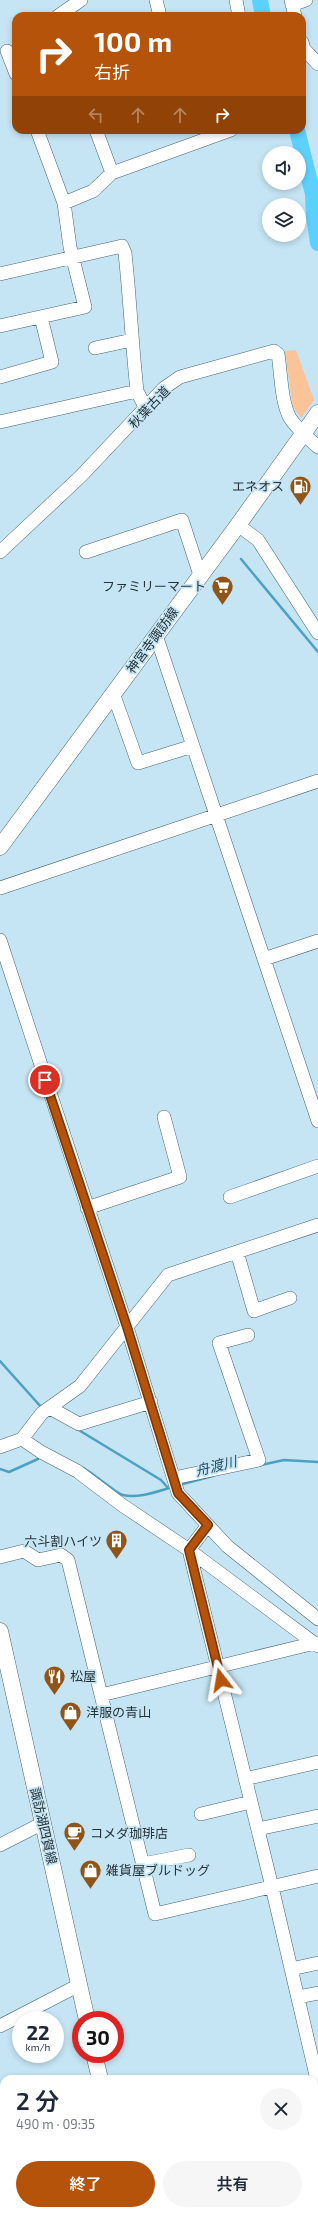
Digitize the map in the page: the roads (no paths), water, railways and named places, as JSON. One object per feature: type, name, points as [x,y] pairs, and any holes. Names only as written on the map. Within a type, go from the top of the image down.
[{"type":"main road","name":"神宮寺諏訪線","points":[[0,847],[238,525],[318,413]]},
{"type":"main road","name":"諏訪湖四賀線","points":[[0,1631],[4,1663],[43,1823],[85,2011]]},
{"type":"main road","points":[[96,2063],[99,2075]]},
{"type":"street","points":[[64,12],[81,0]]},
{"type":"street","points":[[156,0],[159,12]]},
{"type":"street","points":[[236,0],[238,12]]},
{"type":"street","points":[[293,7],[306,0]]},
{"type":"street","points":[[8,50],[12,62]]},
{"type":"street","points":[[306,51],[318,64]]},
{"type":"street","points":[[0,326],[85,307],[73,258],[64,203],[38,134]]},
{"type":"street","points":[[97,134],[112,173]]},
{"type":"street","points":[[64,203],[93,191],[112,173],[220,134]]},
{"type":"street","points":[[0,274],[122,246],[125,254],[130,299],[137,391],[146,410]]},
{"type":"street","points":[[0,376],[52,362],[41,317]]},
{"type":"street","points":[[95,348],[132,340]]},
{"type":"street","name":"秋葉古道","points":[[0,552],[81,476],[146,410],[164,388],[180,377],[274,351],[278,354],[286,409],[290,418],[303,434]]},
{"type":"street","points":[[0,422],[137,391]]},
{"type":"street","points":[[303,434],[318,447]]},
{"type":"street","points":[[86,552],[182,520],[200,575]]},
{"type":"street","points":[[238,525],[258,540],[318,633]]},
{"type":"street","points":[[156,635],[193,746],[214,816],[318,1121]]},
{"type":"street","points":[[113,694],[138,763],[193,746]]},
{"type":"street","points":[[0,888],[318,781]]},
{"type":"street","points":[[0,940],[127,1327],[175,1483],[208,1525],[227,1546],[318,1619]]},
{"type":"street","points":[[264,959],[318,941]]},
{"type":"street","points":[[87,1208],[180,1176],[164,1117]]},
{"type":"street","points":[[230,1197],[318,1166]]},
{"type":"street","points":[[0,1447],[22,1439],[47,1410],[80,1386],[168,1276],[318,1225]]},
{"type":"street","points":[[237,1252],[254,1311],[290,1298]]},
{"type":"street","points":[[175,1483],[259,1460],[219,1343],[248,1335]]},
{"type":"street","points":[[47,1410],[80,1424],[150,1402]]},
{"type":"street","points":[[22,1439],[41,1452],[77,1471],[122,1505],[189,1550],[317,1645]]},
{"type":"street","points":[[189,1550],[208,1525]]},
{"type":"street","points":[[189,1550],[258,1829],[316,2075]]},
{"type":"street","points":[[0,1557],[24,1551],[38,1560],[61,1555],[68,1560],[155,1914],[318,1876]]},
{"type":"street","points":[[101,1695],[217,1666],[317,1645]]},
{"type":"street","points":[[245,1779],[318,1762]]},
{"type":"street","points":[[201,1814],[251,1802]]},
{"type":"street","points":[[258,1829],[318,1816]]},
{"type":"street","points":[[0,1845],[43,1823]]},
{"type":"street","points":[[143,1864],[189,1855]]},
{"type":"street","points":[[291,1969],[318,1963]]},
{"type":"street","points":[[0,2026],[79,1986]]},
{"type":"street","points":[[298,1997],[318,1993]]},
{"type":"waterway","points":[[260,0],[262,12]]},
{"type":"waterway","points":[[298,134],[313,194],[314,217],[318,243]]},
{"type":"waterway","points":[[241,559],[318,652]]},
{"type":"waterway","points":[[0,1361],[42,1408]]},
{"type":"waterway","points":[[77,1429],[161,1480],[168,1488]]},
{"type":"waterway","name":"舟渡川","points":[[0,1469],[9,1472],[38,1459]]},
{"type":"waterway","name":"舟渡川","points":[[261,1465],[284,1460],[318,1462]]},
{"type":"waterway","name":"舟渡川","points":[[82,1467],[123,1495],[142,1495],[173,1487]]},
{"type":"waterway","name":"舟渡川","points":[[179,1485],[213,1476]]},
{"type":"place","name":"エネオス","points":[[300,506]]},
{"type":"place","name":"ファミリーマート","points":[[222,606]]},
{"type":"place","name":"六斗割ハイツ","points":[[117,1560]]},
{"type":"place","name":"松屋","points":[[54,1696]]},
{"type":"place","name":"洋服の青山","points":[[71,1732]]},
{"type":"place","name":"コメダ珈琲店","points":[[75,1852]]},
{"type":"place","name":"雑貨屋ブルドッグ","points":[[90,1890]]}]
